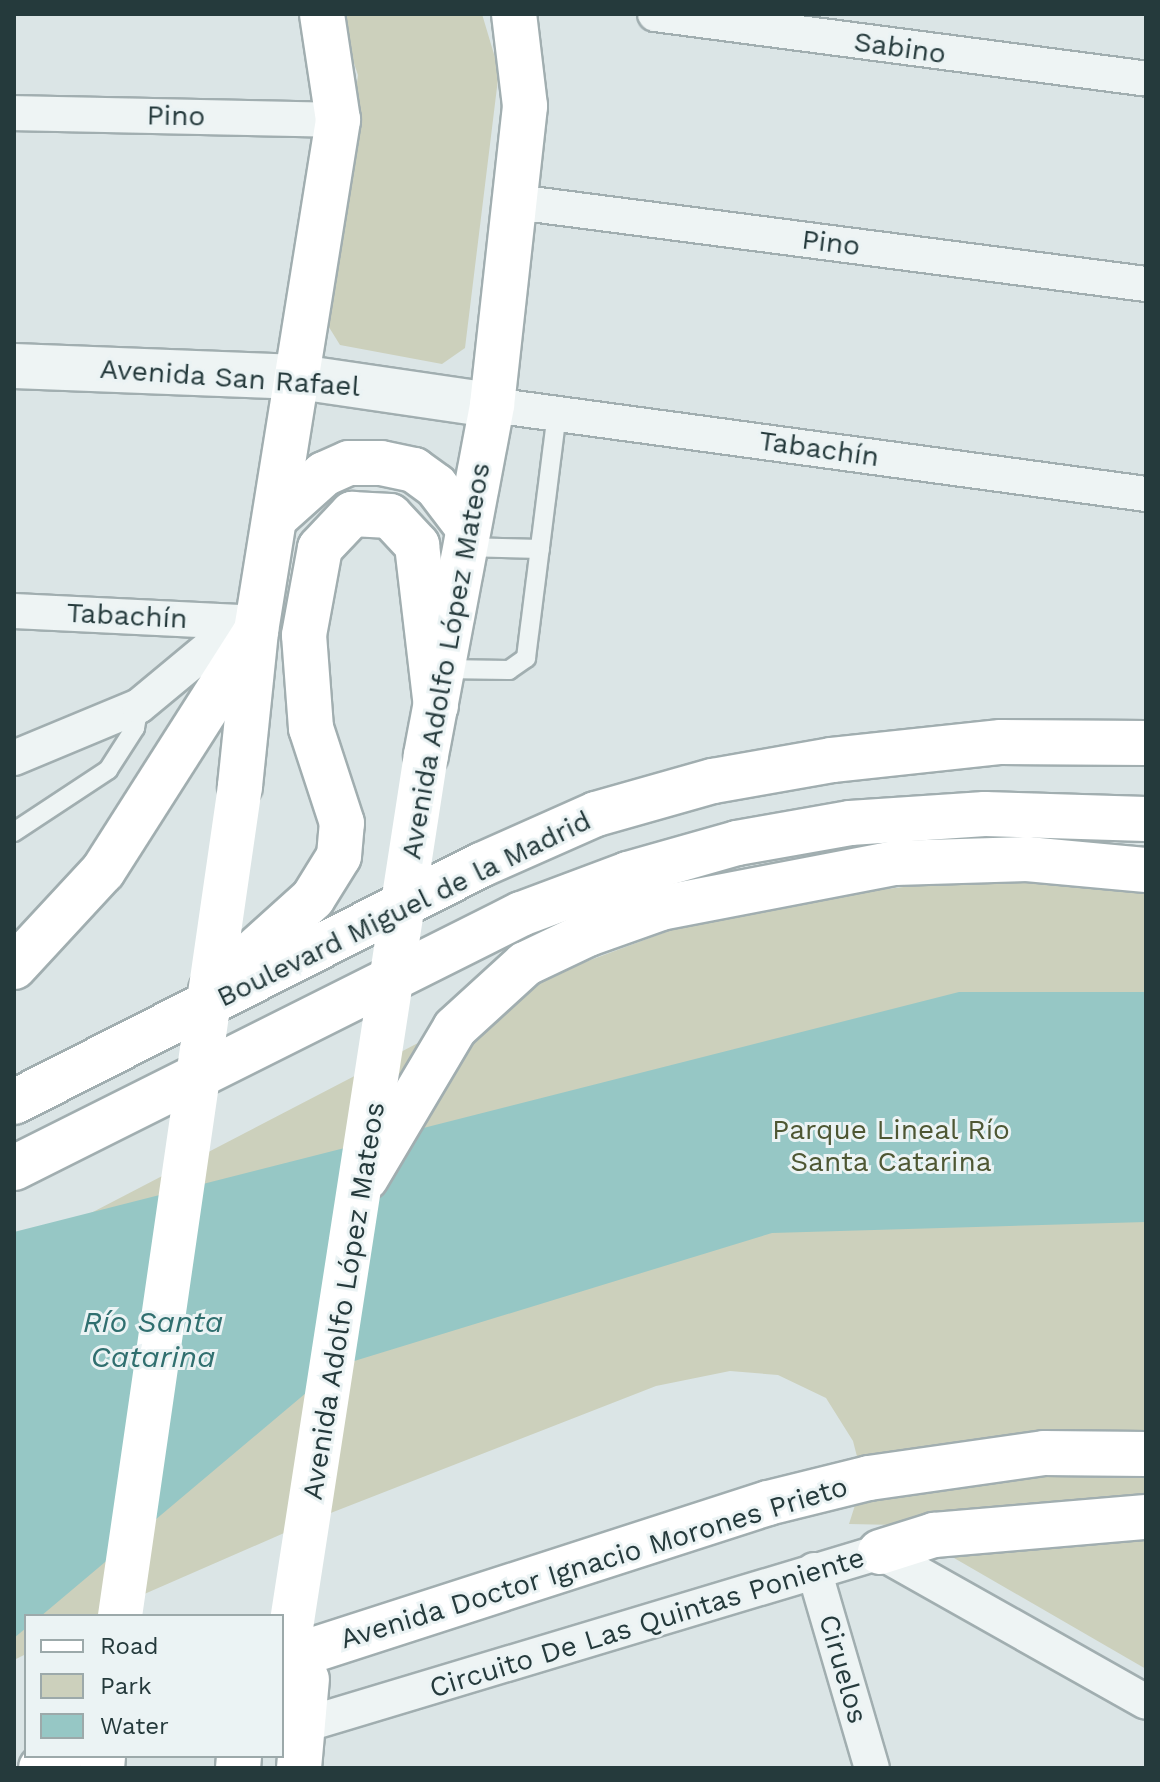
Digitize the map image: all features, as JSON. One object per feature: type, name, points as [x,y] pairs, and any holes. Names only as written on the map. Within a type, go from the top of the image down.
[{"type":"main road","points":[[120,1614],[240,786],[252,624],[275,518],[338,120],[322,14]]},
{"type":"main road","name":"Avenida Adolfo López Mateos","points":[[299,1768],[304,1725],[289,1657],[366,1178],[426,755],[492,405],[525,106],[514,14]]},
{"type":"main road","points":[[275,518],[324,474],[349,463],[381,463],[414,470],[436,486],[466,538]]},
{"type":"main road","points":[[189,1013],[313,898],[339,856],[342,823],[311,728],[304,635],[320,548],[352,514],[390,516],[417,545],[439,688]]},
{"type":"main road","points":[[14,967],[103,871],[252,624]]},
{"type":"main road","name":"Boulevard Miguel de la Madrid","points":[[14,1102],[481,865],[596,814],[684,790],[953,745],[1146,743]]},
{"type":"main road","name":"Boulevard Miguel de la Madrid","points":[[14,1168],[521,914],[628,874],[737,843],[850,823],[985,814],[1146,819]]},
{"type":"main road","points":[[366,1178],[455,1028],[525,964],[588,934],[661,908],[895,863],[1027,859],[1146,870]]},
{"type":"main road","name":"Avenida Doctor Ignacio Morones Prieto","points":[[289,1657],[768,1503],[869,1478],[1044,1453],[1146,1454]]},
{"type":"main road","points":[[880,1552],[934,1535],[1146,1517]]},
{"type":"street","name":"Sabino","points":[[655,14],[1146,79]]},
{"type":"street","name":"Pino","points":[[14,113],[338,120]]},
{"type":"street","name":"Pino","points":[[516,202],[1146,284]]},
{"type":"street","name":"Avenida San Rafael","points":[[14,366],[299,377],[492,405]]},
{"type":"street","name":"Tabachín","points":[[492,405],[1146,494]]},
{"type":"street","name":"Tabachín","points":[[14,611],[252,624]]},
{"type":"street","points":[[14,758],[139,706],[252,624]]},
{"type":"street","name":"Circuito De Las Quintas Poniente","points":[[304,1725],[880,1552],[1146,1702]]},
{"type":"street","name":"Ciruelos","points":[[814,1570],[872,1768]]},
{"type":"lane","points":[[439,688],[520,668],[540,549],[557,414]]},
{"type":"lane","points":[[466,538],[540,549]]},
{"type":"lane","points":[[14,832],[108,770],[135,728],[139,706]]},
{"type":"green space","points":[[337,14],[482,14],[499,71],[465,348],[442,364],[340,345],[327,324],[358,75]]},
{"type":"green space","name":"Parque Lineal Río Santa Catarina","points":[[1146,878],[1146,1669],[897,1525],[849,1524],[863,1480],[853,1441],[826,1398],[778,1375],[730,1371],[656,1386],[323,1516],[99,1614],[24,1614],[24,1655],[14,1660],[14,1253],[545,977],[671,930],[796,900],[953,881]]},
{"type":"water","name":"Río Santa Catarina","points":[[959,992],[1146,992],[1146,1222],[772,1233],[338,1366],[43,1614],[24,1614],[24,1630],[14,1638],[14,1232]]}]
